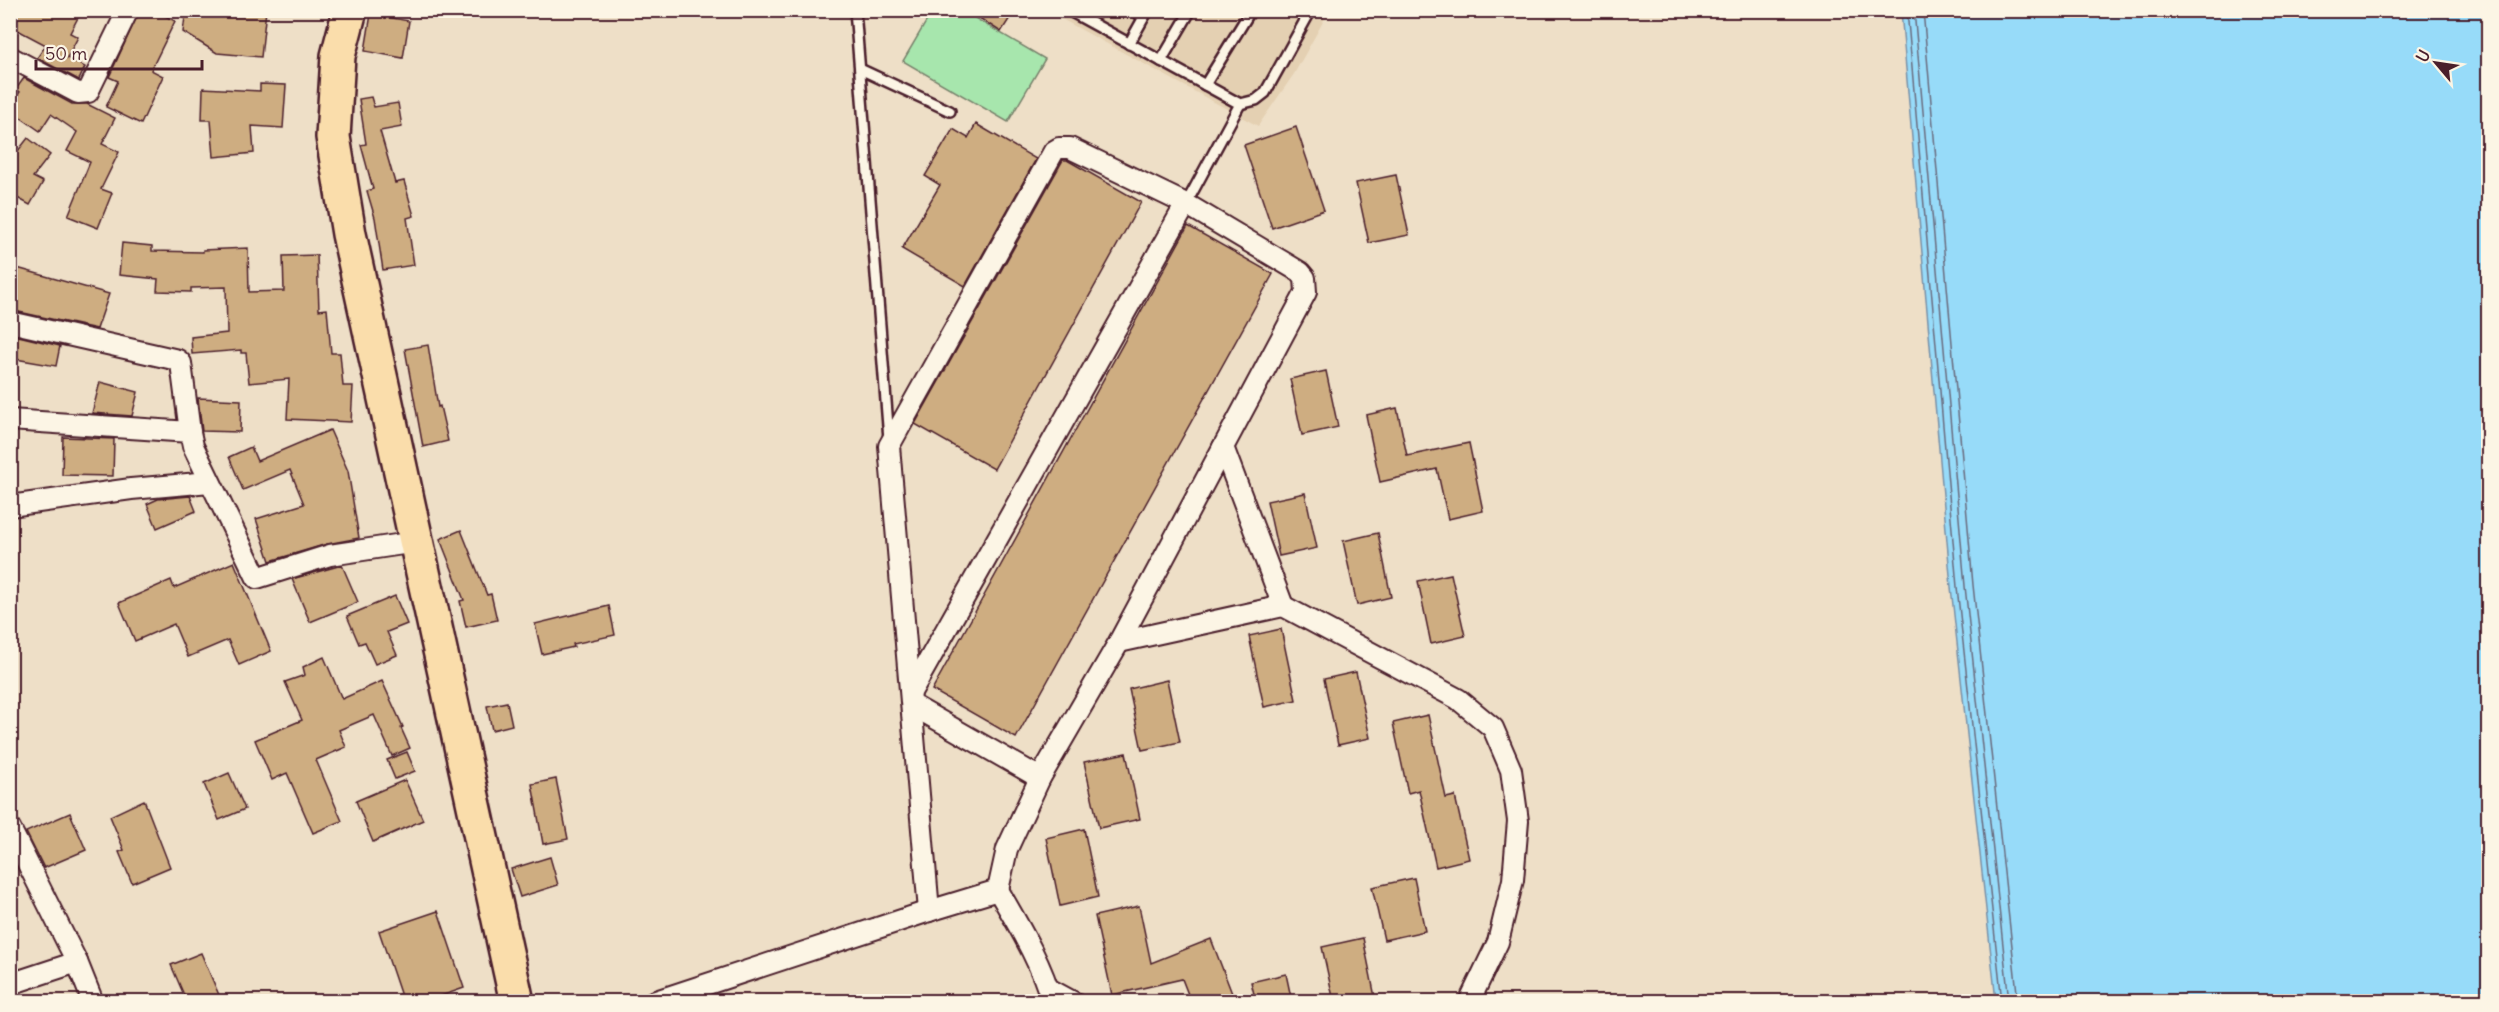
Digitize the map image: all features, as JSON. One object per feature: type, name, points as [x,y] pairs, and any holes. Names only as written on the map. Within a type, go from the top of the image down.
[{"type":"highway","points":[[350,10],[338,56],[333,137],[349,234],[517,1002]]},
{"type":"street","points":[[10,57],[78,93],[88,92],[128,10]]},
{"type":"street","points":[[929,911],[889,446],[1059,148],[1070,148],[1186,204],[1300,272],[1307,285],[1306,292],[1119,642],[1040,778],[1007,849],[998,890],[1019,926],[1050,995],[1073,1002]]},
{"type":"street","points":[[911,698],[1186,204]]},
{"type":"street","points":[[10,322],[178,360],[181,363],[189,432],[193,446],[258,578],[330,555],[416,542]]},
{"type":"street","points":[[10,420],[189,432]]},
{"type":"street","points":[[1223,447],[1283,606]]},
{"type":"street","points":[[10,506],[131,489],[210,482]]},
{"type":"street","points":[[1119,642],[1283,606],[1458,699],[1493,728],[1511,770],[1518,821],[1514,868],[1498,942],[1469,1002]]},
{"type":"street","points":[[911,698],[1040,778]]},
{"type":"street","points":[[10,828],[77,962],[93,1002]]},
{"type":"street","points":[[653,1002],[998,890]]},
{"type":"street","points":[[10,984],[77,962]]},
{"type":"lane","points":[[855,10],[889,446]]},
{"type":"lane","points":[[1068,10],[1240,104],[1257,100],[1264,93],[1311,10]]},
{"type":"lane","points":[[1129,44],[1146,14],[1132,10]]},
{"type":"lane","points":[[1161,61],[1191,10]]},
{"type":"lane","points":[[1205,85],[1251,10]]},
{"type":"lane","points":[[860,69],[950,111]]},
{"type":"lane","points":[[1186,204],[1240,104]]},
{"type":"shaded area","points":[[1047,11],[1329,11],[1294,74],[1258,126]]},
{"type":"green space","points":[[933,10],[963,11],[1045,59],[1008,122],[903,61]]},
{"type":"water","points":[[1901,11],[2488,11],[2488,1001],[1996,1001],[1951,587]]},
{"type":"building","points":[[10,10],[82,10],[70,33],[78,37],[67,58],[85,67],[79,80],[37,58],[46,45],[10,26]]},
{"type":"building","points":[[140,10],[154,10],[175,21],[151,70],[163,76],[141,124],[106,107],[118,81],[109,77]]},
{"type":"building","points":[[186,10],[266,10],[261,57],[217,53],[183,32]]},
{"type":"building","points":[[967,10],[1015,10],[1001,32]]},
{"type":"building","points":[[371,14],[409,21],[403,58],[365,51]]},
{"type":"building","points":[[24,78],[72,104],[87,104],[115,118],[102,144],[119,152],[101,189],[112,193],[98,228],[68,216],[90,162],[67,151],[77,132],[51,114],[40,131],[10,110],[10,105],[20,92],[16,89]]},
{"type":"building","points":[[260,84],[286,85],[283,128],[252,126],[254,153],[214,157],[211,120],[202,120],[203,88],[260,91]]},
{"type":"building","points":[[371,97],[374,107],[398,103],[402,127],[380,131],[395,183],[404,181],[414,216],[407,218],[414,265],[383,270],[375,218],[367,191],[373,189],[361,145],[366,144],[359,99]]},
{"type":"building","points":[[976,124],[1036,159],[965,286],[902,249],[940,185],[925,176],[953,129],[968,138]]},
{"type":"building","points":[[1296,127],[1324,210],[1272,228],[1244,145]]},
{"type":"building","points":[[28,138],[50,155],[33,177],[43,182],[30,205],[10,194],[10,161]]},
{"type":"building","points":[[1063,160],[1067,160],[1141,202],[994,469],[915,424]]},
{"type":"building","points":[[1396,175],[1409,235],[1369,243],[1356,183]]},
{"type":"building","points":[[1188,226],[1273,274],[1016,738],[932,690]]},
{"type":"building","points":[[122,243],[152,246],[152,251],[203,252],[203,250],[248,248],[249,292],[284,291],[283,256],[317,255],[319,310],[327,309],[331,353],[340,353],[343,386],[353,386],[351,422],[287,419],[289,379],[249,383],[246,353],[241,353],[241,350],[192,354],[191,337],[227,333],[226,287],[191,288],[191,292],[157,291],[158,279],[119,275]]},
{"type":"building","points":[[10,266],[109,294],[97,329],[10,310]]},
{"type":"building","points":[[10,334],[60,346],[56,366],[10,358]]},
{"type":"building","points":[[428,345],[438,407],[440,406],[448,441],[423,447],[405,349]]},
{"type":"building","points":[[1326,371],[1338,427],[1302,435],[1290,379]]},
{"type":"building","points":[[100,382],[138,392],[132,416],[92,413]]},
{"type":"building","points":[[198,398],[241,400],[240,432],[202,431]]},
{"type":"building","points":[[1397,408],[1407,456],[1469,443],[1483,511],[1448,519],[1437,469],[1380,482],[1366,415]]},
{"type":"building","points":[[330,430],[348,471],[359,538],[327,544],[270,561],[256,519],[304,504],[290,470],[243,490],[229,457],[251,447],[257,461]]},
{"type":"building","points":[[63,437],[114,439],[113,476],[62,475]]},
{"type":"building","points":[[1305,493],[1317,548],[1279,556],[1267,501]]},
{"type":"building","points":[[190,496],[196,511],[157,528],[147,504],[158,499]]},
{"type":"building","points":[[461,530],[487,595],[491,594],[497,620],[466,627],[460,601],[464,600],[440,539]]},
{"type":"building","points":[[1378,533],[1391,597],[1357,605],[1343,541]]},
{"type":"building","points":[[234,562],[271,651],[239,665],[228,640],[188,657],[174,624],[135,641],[119,603],[171,580],[174,588]]},
{"type":"building","points":[[342,565],[358,602],[310,622],[292,579]]},
{"type":"building","points":[[1451,574],[1465,636],[1431,644],[1418,581]]},
{"type":"building","points":[[395,596],[407,624],[387,632],[397,655],[375,664],[365,642],[359,644],[347,616]]},
{"type":"building","points":[[609,606],[615,635],[573,644],[574,647],[542,654],[535,624]]},
{"type":"building","points":[[1281,629],[1296,700],[1264,707],[1249,636]]},
{"type":"building","points":[[324,657],[342,699],[382,681],[410,748],[392,756],[374,715],[339,730],[346,747],[316,760],[342,821],[313,833],[287,773],[272,780],[255,740],[302,720],[285,682],[305,675],[303,667]]},
{"type":"building","points":[[1356,672],[1370,738],[1338,745],[1324,679]]},
{"type":"building","points":[[1167,680],[1180,742],[1142,750],[1129,689]]},
{"type":"building","points":[[507,702],[512,725],[492,730],[487,706]]},
{"type":"building","points":[[1428,715],[1446,798],[1455,796],[1469,859],[1436,867],[1419,790],[1408,793],[1393,723]]},
{"type":"building","points":[[407,752],[415,771],[395,779],[387,760]]},
{"type":"building","points":[[1126,753],[1140,819],[1099,828],[1084,762]]},
{"type":"building","points":[[229,773],[245,809],[219,820],[204,784]]},
{"type":"building","points":[[556,779],[568,839],[543,844],[532,784]]},
{"type":"building","points":[[405,780],[423,820],[373,842],[356,801]]},
{"type":"building","points":[[144,800],[170,867],[132,883],[119,852],[124,850],[110,816]]},
{"type":"building","points":[[70,813],[86,850],[44,868],[26,832]]},
{"type":"building","points":[[1084,829],[1098,897],[1060,906],[1046,838]]},
{"type":"building","points":[[550,857],[558,885],[520,897],[511,869]]},
{"type":"building","points":[[1414,878],[1425,931],[1384,940],[1372,887]]},
{"type":"building","points":[[1139,906],[1151,963],[1211,939],[1233,996],[1218,1002],[1191,1002],[1182,979],[1112,995],[1095,916]]},
{"type":"building","points":[[438,911],[464,988],[424,1002],[403,1002],[379,931]]},
{"type":"building","points":[[1363,938],[1376,1002],[1334,1002],[1322,947]]},
{"type":"building","points":[[201,953],[222,1002],[187,1002],[171,965]]},
{"type":"building","points":[[1286,974],[1292,1002],[1256,1002],[1251,982]]}]
